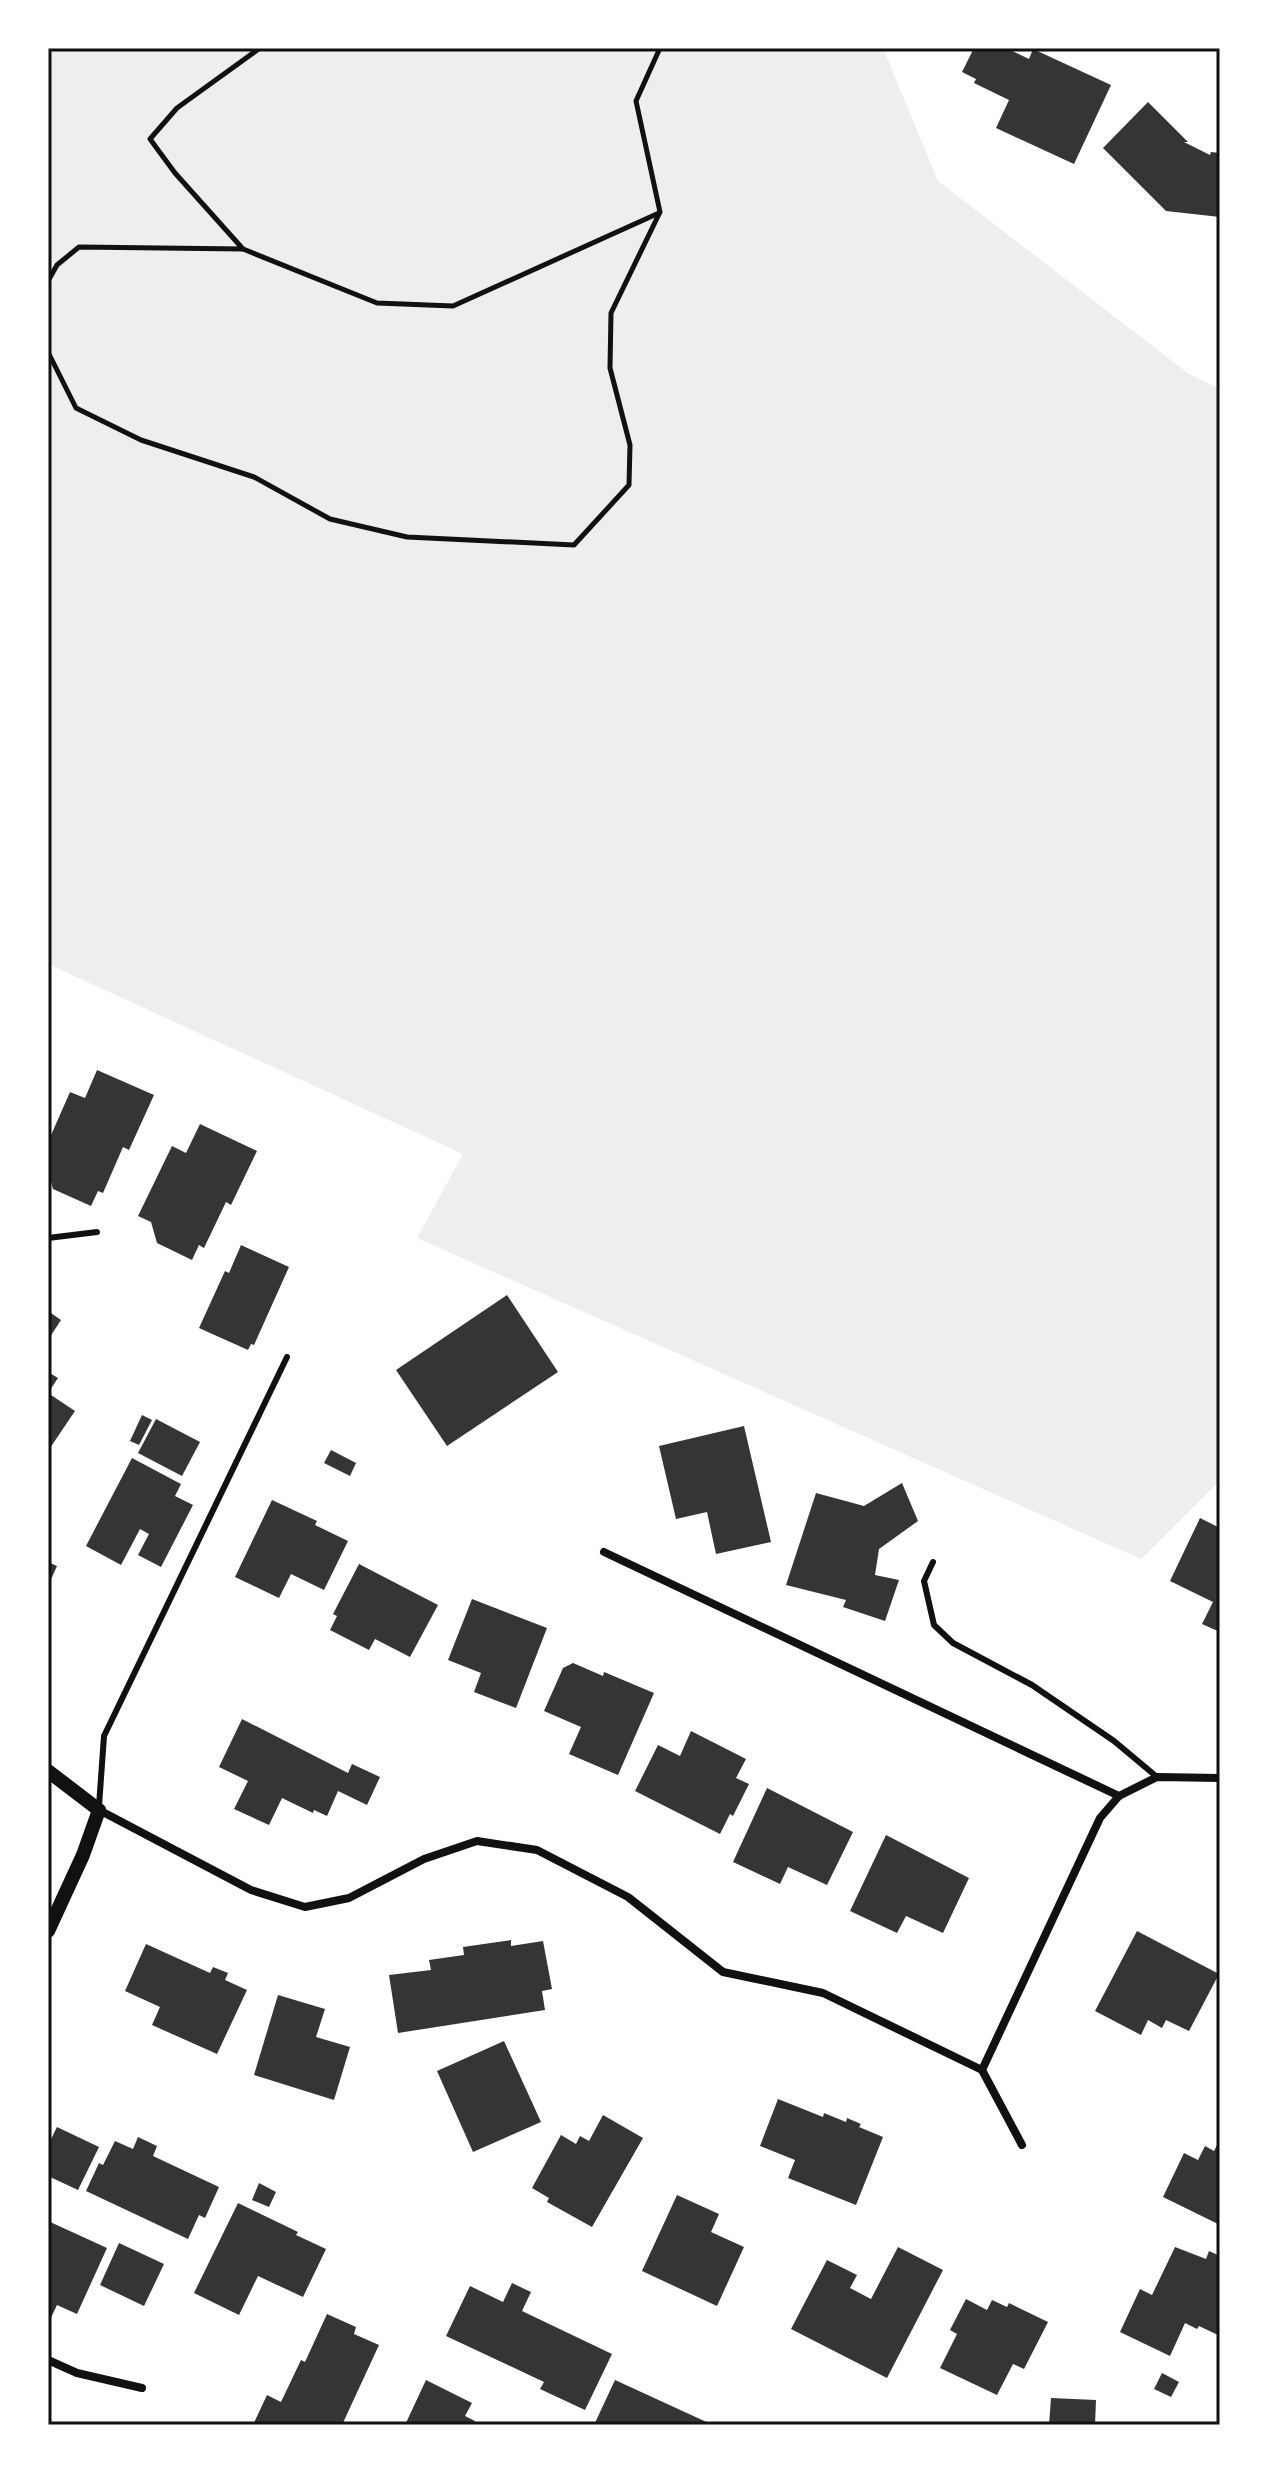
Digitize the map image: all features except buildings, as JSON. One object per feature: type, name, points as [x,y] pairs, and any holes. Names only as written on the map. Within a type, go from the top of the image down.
[{"type":"street","points":[[604,1552],[1119,1796]]},
{"type":"street","points":[[48,1771],[99,1810],[251,1890],[305,1907],[349,1898],[424,1859],[477,1841],[537,1850],[628,1897],[723,1972],[823,1993],[982,2070],[1022,2145]]},
{"type":"street","points":[[982,2070],[1100,1818],[1119,1796],[1157,1777],[1220,1778]]},
{"type":"street","points":[[48,1931],[83,1855],[99,1810]]},
{"type":"street","points":[[48,2360],[77,2373],[142,2388]]},
{"type":"lane","points":[[48,1238],[97,1232]]},
{"type":"lane","points":[[99,1810],[104,1736],[287,1357]]},
{"type":"lane","points":[[933,1562],[924,1581],[934,1625],[953,1643],[1032,1685],[1114,1741],[1157,1777]]},
{"type":"path","points":[[243,249],[175,173],[150,139],[177,108],[260,48]]},
{"type":"path","points":[[48,352],[76,408],[141,440],[254,477],[330,519],[407,537],[574,545],[629,485],[630,445],[610,368],[611,313],[660,212],[636,101],[660,48]]},
{"type":"path","points":[[48,281],[57,265],[79,247],[243,249],[377,303],[453,306],[660,212]]},
{"type":"shaded area","points":[[48,48],[883,48],[938,181],[1189,374],[1220,389],[1220,1480],[1141,1559],[417,1238],[463,1154],[48,964]]}]
